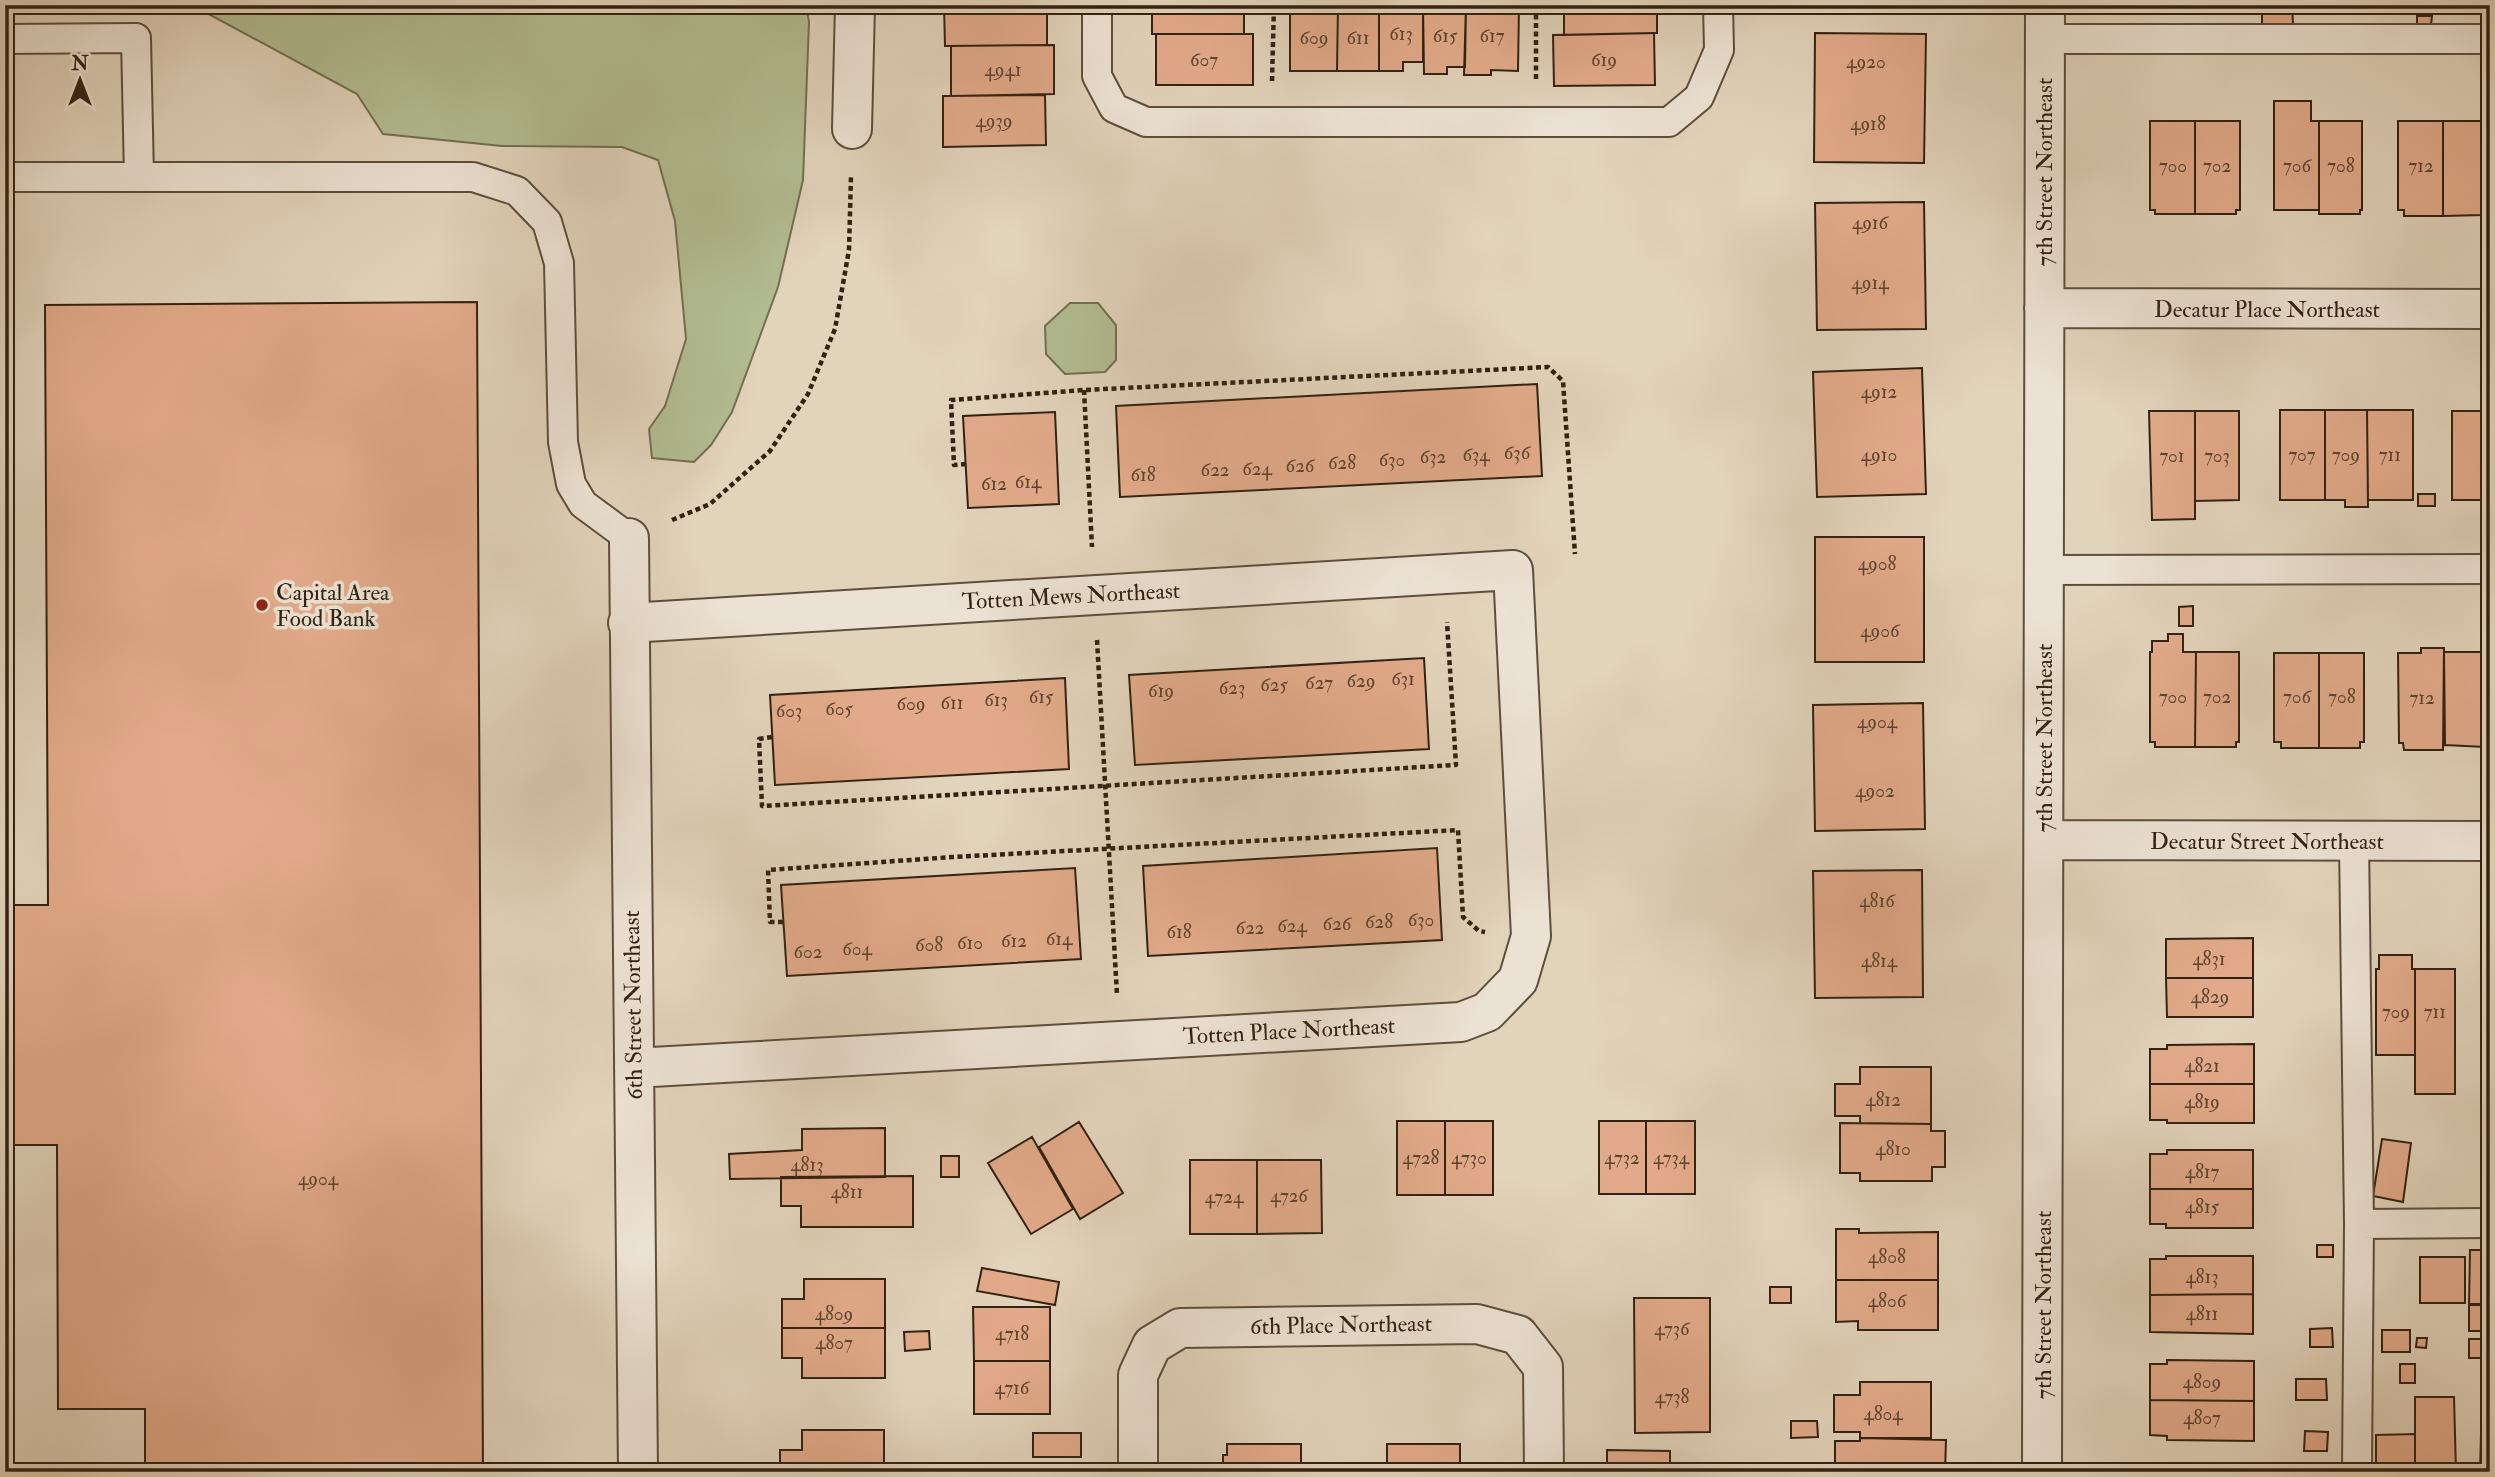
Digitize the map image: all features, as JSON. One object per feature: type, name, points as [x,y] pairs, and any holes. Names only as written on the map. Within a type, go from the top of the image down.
[{"type":"street","points":[[852,129],[855,5]]},
{"type":"street","name":"7th Street Northeast","points":[[2042,1472],[2045,22]]},
{"type":"street","name":"Decatur Place Northeast","points":[[2043,308],[2490,309]]},
{"type":"street","name":"6th Street Northeast","points":[[629,538],[638,1472]]},
{"type":"street","name":"Totten Mews Northeast","points":[[628,623],[1513,570]]},
{"type":"street","name":"Totten Place Northeast","points":[[634,1068],[1461,1022],[1487,1012],[1518,980],[1531,936],[1513,570]]},
{"type":"street","name":"Decatur Street Northeast","points":[[2044,840],[2490,841]]},
{"type":"street","name":"6th Place Northeast","points":[[1138,1472],[1138,1375],[1152,1345],[1180,1328],[1477,1324],[1518,1335],[1543,1367],[1544,1472]]},
{"type":"lane","points":[[1097,5],[1097,76],[1114,107],[1146,122],[1670,122],[1699,97],[1718,50],[1718,5]]},
{"type":"lane","points":[[2045,22],[2490,38]]},
{"type":"lane","points":[[5,39],[136,38],[139,177]]},
{"type":"lane","points":[[5,177],[473,177],[517,191],[547,222],[559,263],[563,442],[571,484],[583,505],[629,538]]},
{"type":"lane","points":[[2044,570],[2490,569]]},
{"type":"lane","points":[[2354,841],[2359,1224],[2357,1472]]},
{"type":"lane","points":[[2359,1224],[2490,1223]]},
{"type":"path","points":[[1272,122],[1274,5]]},
{"type":"path","points":[[1535,122],[1536,5]]},
{"type":"path","points":[[629,538],[710,505],[769,451],[808,394],[835,329],[849,250],[852,129]]},
{"type":"path","points":[[966,464],[954,465],[951,400],[1084,390],[1548,367],[1563,382],[1575,554]]},
{"type":"path","points":[[1084,390],[1119,1041]]},
{"type":"path","points":[[772,737],[759,739],[762,806],[1455,765],[1445,573]]},
{"type":"path","points":[[783,922],[770,922],[768,870],[1109,848],[1458,830],[1463,917],[1479,931],[1489,933]]},
{"type":"green space","points":[[192,5],[806,5],[809,22],[803,180],[778,287],[732,412],[711,445],[694,462],[652,458],[649,429],[665,406],[686,339],[675,221],[658,160],[622,147],[502,146],[383,134],[357,94]]},
{"type":"green space","points":[[1070,303],[1098,303],[1116,325],[1116,360],[1105,372],[1065,374],[1046,354],[1045,326]]},
{"type":"building","points":[[944,5],[1047,5],[1047,45],[945,46]]},
{"type":"building","points":[[1152,5],[1244,5],[1244,34],[1152,34]]},
{"type":"building","points":[[1290,5],[1338,5],[1337,71],[1290,71]]},
{"type":"building","points":[[1338,5],[1379,5],[1379,71],[1337,71]]},
{"type":"building","points":[[1379,5],[1423,5],[1423,62],[1403,62],[1403,71],[1379,71]]},
{"type":"building","points":[[1423,5],[1466,5],[1465,67],[1447,67],[1447,74],[1424,74]]},
{"type":"building","points":[[1466,5],[1519,5],[1518,71],[1491,70],[1491,75],[1464,75]]},
{"type":"building","points":[[1564,5],[1657,5],[1657,33],[1564,35]]},
{"type":"building","points":[[2262,5],[2292,5],[2293,24],[2262,25]]},
{"type":"building","points":[[2417,16],[2432,16],[2431,25],[2417,25]]},
{"type":"building","points":[[1654,33],[1655,85],[1554,86],[1553,35]]},
{"type":"building","points":[[1815,33],[1926,34],[1924,163],[1814,162]]},
{"type":"building","points":[[1156,34],[1253,34],[1253,85],[1156,85]]},
{"type":"building","points":[[1054,45],[1054,94],[951,96],[951,46]]},
{"type":"building","points":[[1045,95],[1046,145],[943,147],[943,96]]},
{"type":"building","points":[[2274,101],[2311,101],[2311,121],[2319,121],[2319,210],[2274,210]]},
{"type":"building","points":[[2150,121],[2195,121],[2195,214],[2155,214],[2155,210],[2150,210]]},
{"type":"building","points":[[2195,121],[2240,121],[2240,210],[2236,210],[2236,214],[2195,214]]},
{"type":"building","points":[[2319,121],[2362,121],[2360,214],[2319,214]]},
{"type":"building","points":[[2398,121],[2443,121],[2443,216],[2404,216],[2404,210],[2398,210]]},
{"type":"building","points":[[2443,121],[2488,121],[2488,210],[2484,210],[2484,215],[2443,216]]},
{"type":"building","points":[[1924,202],[1926,329],[1817,330],[1815,203]]},
{"type":"building","name":"Capital Area Food Bank","points":[[477,302],[483,1472],[145,1472],[145,1409],[58,1409],[57,1145],[5,1145],[5,905],[48,905],[45,305]]},
{"type":"building","points":[[1922,368],[1926,494],[1817,497],[1813,372]]},
{"type":"building","points":[[1537,384],[1542,476],[1120,497],[1116,406]]},
{"type":"building","points":[[2280,410],[2325,410],[2325,500],[2280,500]]},
{"type":"building","points":[[2325,410],[2367,410],[2368,507],[2345,507],[2345,500],[2325,500]]},
{"type":"building","points":[[2367,410],[2413,410],[2413,500],[2368,500]]},
{"type":"building","points":[[2149,411],[2195,411],[2195,519],[2152,520]]},
{"type":"building","points":[[2195,411],[2239,411],[2239,500],[2195,501]]},
{"type":"building","points":[[2452,411],[2490,411],[2490,500],[2452,500]]},
{"type":"building","points":[[1055,412],[1059,504],[968,508],[963,416]]},
{"type":"building","points":[[2418,494],[2435,494],[2435,506],[2418,506]]},
{"type":"building","points":[[1815,537],[1924,537],[1924,662],[1815,662]]},
{"type":"building","points":[[2193,606],[2193,626],[2179,626],[2179,607]]},
{"type":"building","points":[[2168,634],[2183,634],[2183,652],[2196,652],[2195,747],[2155,747],[2155,742],[2150,742],[2150,652],[2152,641],[2168,641]]},
{"type":"building","points":[[2421,648],[2444,648],[2443,750],[2404,750],[2403,743],[2399,743],[2398,653],[2421,653]]},
{"type":"building","points":[[2196,652],[2239,652],[2239,742],[2236,742],[2236,747],[2195,747]]},
{"type":"building","points":[[2444,652],[2488,652],[2488,742],[2485,742],[2485,747],[2445,745]]},
{"type":"building","points":[[2274,653],[2319,653],[2319,748],[2281,748],[2281,742],[2274,742]]},
{"type":"building","points":[[2319,653],[2364,653],[2364,742],[2360,742],[2360,748],[2319,748]]},
{"type":"building","points":[[1424,658],[1429,749],[1135,765],[1129,675]]},
{"type":"building","points":[[1065,678],[1069,769],[775,785],[770,695]]},
{"type":"building","points":[[1923,703],[1925,829],[1815,831],[1813,705]]},
{"type":"building","points":[[1437,848],[1442,940],[1148,956],[1143,866]]},
{"type":"building","points":[[1075,868],[1081,959],[787,976],[781,885]]},
{"type":"building","points":[[1922,870],[1923,997],[1815,998],[1813,871]]},
{"type":"building","points":[[2253,938],[2253,978],[2166,978],[2166,939]]},
{"type":"building","points":[[2379,955],[2412,955],[2412,969],[2415,969],[2415,1055],[2376,1055],[2376,969],[2379,969]]},
{"type":"building","points":[[2415,969],[2455,969],[2455,1094],[2415,1094]]},
{"type":"building","points":[[2481,969],[2490,969],[2490,1057],[2481,1057]]},
{"type":"building","points":[[2166,978],[2253,978],[2253,1017],[2167,1017]]},
{"type":"building","points":[[2254,1044],[2254,1084],[2150,1084],[2150,1049],[2167,1049],[2167,1045]]},
{"type":"building","points":[[1860,1067],[1931,1067],[1931,1124],[1860,1123],[1860,1116],[1835,1116],[1835,1084],[1860,1084]]},
{"type":"building","points":[[2150,1084],[2254,1084],[2254,1123],[2167,1123],[2167,1120],[2150,1120]]},
{"type":"building","points":[[1397,1121],[1445,1121],[1445,1195],[1397,1195]]},
{"type":"building","points":[[1445,1121],[1493,1121],[1493,1195],[1445,1195]]},
{"type":"building","points":[[1599,1121],[1646,1121],[1646,1194],[1599,1194]]},
{"type":"building","points":[[1646,1121],[1695,1121],[1695,1194],[1646,1194]]},
{"type":"building","points":[[1079,1122],[1123,1193],[1080,1219],[1039,1147]]},
{"type":"building","points":[[1840,1123],[1931,1124],[1931,1131],[1945,1131],[1945,1167],[1932,1167],[1932,1181],[1860,1181],[1860,1173],[1840,1173]]},
{"type":"building","points":[[885,1128],[885,1177],[730,1179],[729,1154],[802,1150],[802,1129]]},
{"type":"building","points":[[1032,1137],[1073,1209],[1031,1234],[988,1163]]},
{"type":"building","points":[[2382,1139],[2411,1143],[2403,1202],[2373,1196]]},
{"type":"building","points":[[2167,1150],[2253,1150],[2253,1189],[2150,1189],[2150,1154],[2167,1154]]},
{"type":"building","points":[[941,1156],[959,1156],[959,1177],[941,1177]]},
{"type":"building","points":[[1190,1160],[1257,1160],[1257,1234],[1190,1234]]},
{"type":"building","points":[[1257,1160],[1321,1160],[1322,1233],[1257,1234]]},
{"type":"building","points":[[913,1176],[913,1227],[801,1227],[801,1206],[781,1206],[781,1177]]},
{"type":"building","points":[[2150,1189],[2253,1189],[2253,1228],[2166,1228],[2166,1224],[2150,1224]]},
{"type":"building","points":[[1836,1229],[1859,1229],[1859,1233],[1938,1232],[1938,1280],[1836,1280]]},
{"type":"building","points":[[2317,1245],[2333,1245],[2333,1257],[2317,1257]]},
{"type":"building","points":[[2470,1250],[2490,1250],[2490,1304],[2469,1304]]},
{"type":"building","points":[[2166,1256],[2253,1256],[2253,1294],[2150,1295],[2150,1259],[2166,1259]]},
{"type":"building","points":[[2420,1257],[2465,1257],[2465,1303],[2420,1303]]},
{"type":"building","points":[[982,1268],[1059,1282],[1055,1305],[977,1291]]},
{"type":"building","points":[[804,1279],[885,1279],[885,1328],[782,1328],[782,1299],[804,1299]]},
{"type":"building","points":[[1836,1280],[1938,1280],[1938,1330],[1858,1330],[1858,1321],[1836,1322]]},
{"type":"building","points":[[1770,1287],[1791,1287],[1791,1303],[1770,1303]]},
{"type":"building","points":[[2253,1294],[2253,1334],[2150,1332],[2150,1295]]},
{"type":"building","points":[[1634,1298],[1710,1298],[1710,1432],[1635,1433]]},
{"type":"building","points":[[2469,1305],[2486,1305],[2486,1331],[2469,1331]]},
{"type":"building","points":[[973,1307],[1050,1307],[1050,1361],[974,1361]]},
{"type":"building","points":[[782,1328],[885,1328],[885,1378],[802,1378],[802,1358],[782,1358]]},
{"type":"building","points":[[2332,1328],[2333,1347],[2310,1347],[2310,1329]]},
{"type":"building","points":[[2382,1330],[2410,1330],[2410,1352],[2382,1352]]},
{"type":"building","points":[[929,1331],[930,1349],[905,1351],[904,1332]]},
{"type":"building","points":[[2417,1338],[2427,1338],[2426,1348],[2416,1347]]},
{"type":"building","points":[[2469,1339],[2486,1339],[2486,1358],[2469,1358]]},
{"type":"building","points":[[2167,1360],[2254,1361],[2254,1401],[2150,1400],[2150,1364],[2167,1364]]},
{"type":"building","points":[[974,1361],[1050,1361],[1050,1414],[974,1414]]},
{"type":"building","points":[[2400,1364],[2415,1364],[2415,1383],[2400,1383]]},
{"type":"building","points":[[2296,1379],[2326,1379],[2327,1400],[2296,1400]]},
{"type":"building","points":[[1860,1382],[1931,1382],[1931,1438],[1860,1438],[1860,1432],[1834,1432],[1834,1395],[1860,1395]]},
{"type":"building","points":[[2415,1397],[2454,1397],[2456,1472],[2415,1472]]},
{"type":"building","points":[[2150,1400],[2254,1401],[2254,1441],[2167,1440],[2167,1436],[2150,1435]]},
{"type":"building","points":[[1791,1421],[1817,1421],[1818,1437],[1791,1438]]},
{"type":"building","points":[[802,1430],[884,1430],[884,1472],[780,1472],[780,1450],[802,1450]]},
{"type":"building","points":[[2305,1431],[2328,1432],[2327,1451],[2304,1451]]},
{"type":"building","points":[[1033,1433],[1081,1433],[1081,1457],[1033,1457]]},
{"type":"building","points":[[2415,1434],[2415,1472],[2376,1472],[2376,1435]]},
{"type":"building","points":[[2481,1434],[2490,1434],[2490,1472],[2480,1472]]},
{"type":"building","points":[[1860,1438],[1946,1440],[1945,1472],[1835,1472],[1835,1441],[1860,1441]]},
{"type":"building","points":[[1227,1444],[1301,1444],[1301,1472],[1223,1472],[1223,1455],[1227,1455]]},
{"type":"building","points":[[1387,1444],[1460,1444],[1460,1472],[1387,1472]]},
{"type":"building","points":[[1607,1450],[1670,1451],[1670,1472],[1607,1472]]},
{"type":"building","points":[[2253,1467],[2253,1472],[2151,1472],[2151,1468]]},
{"type":"place","name":"Capital Area Food Bank","points":[[262,605]]}]
